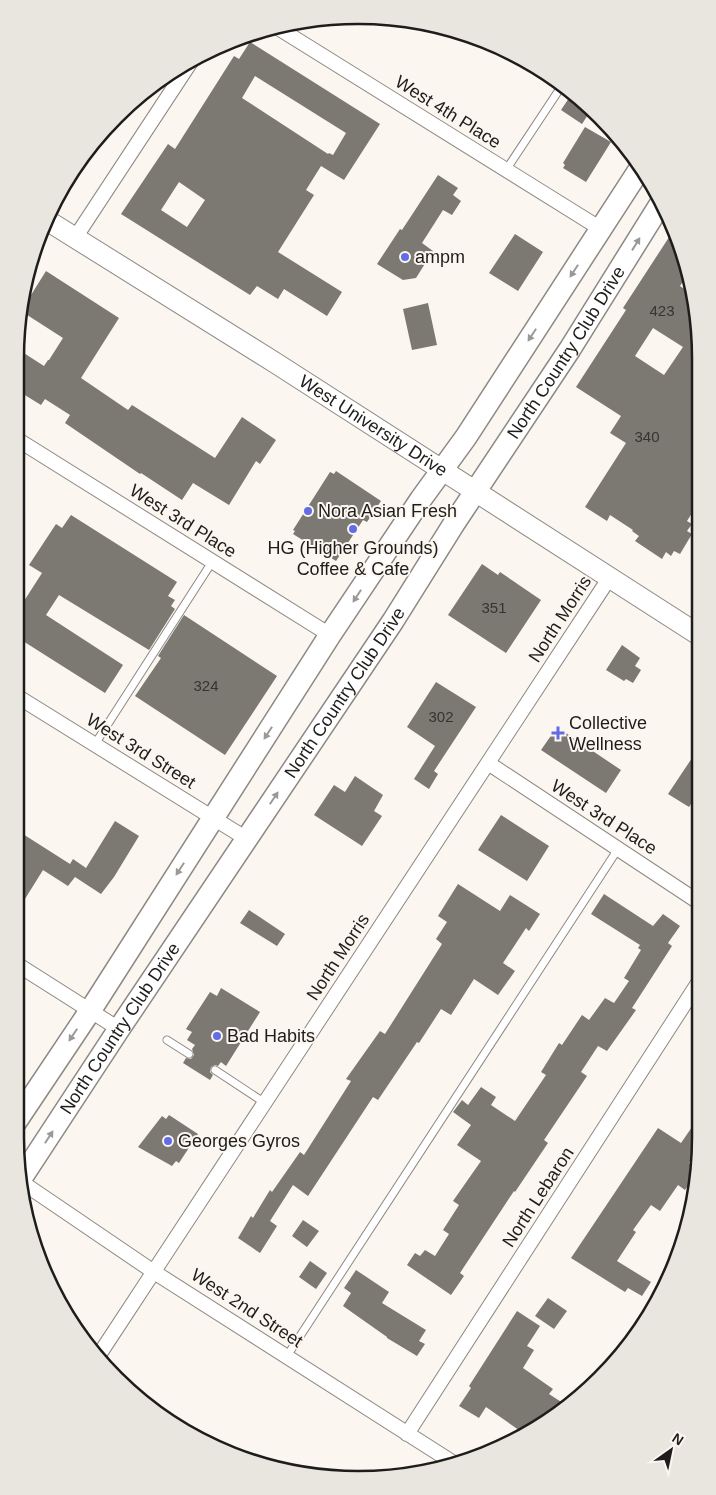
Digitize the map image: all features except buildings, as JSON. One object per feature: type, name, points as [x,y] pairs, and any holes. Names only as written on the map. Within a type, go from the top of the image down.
[{"type":"main road","name":"North Country Club Drive","points":[[24,1110],[90,1011],[330,635],[476,421],[637,173]]},
{"type":"main road","name":"North Country Club Drive","points":[[26,1172],[119,1029],[394,621],[456,522],[570,349],[657,209]]},
{"type":"main road","name":"West University Drive","points":[[52,223],[477,491],[692,630]]},
{"type":"street","name":"West 4th Place","points":[[285,32],[601,229]]},
{"type":"street","points":[[75,238],[183,74]]},
{"type":"street","name":"West 3rd Place","points":[[24,444],[330,635]]},
{"type":"street","name":"North Morris","points":[[102,1351],[610,577]]},
{"type":"street","name":"West 3rd Street","points":[[24,701],[247,839]]},
{"type":"street","name":"West 3rd Place","points":[[488,763],[692,898]]},
{"type":"street","points":[[24,969],[119,1029]]},
{"type":"street","name":"North Lebaron","points":[[407,1434],[692,992]]},
{"type":"street","name":"West 2nd Street","points":[[28,1186],[154,1272],[448,1459]]},
{"type":"lane","points":[[506,170],[558,91]]},
{"type":"lane","points":[[95,744],[212,562]]},
{"type":"lane","points":[[287,1356],[618,849]]},
{"type":"lane","points":[[168,1040],[189,1054]]},
{"type":"lane","points":[[215,1070],[265,1103]]},
{"type":"place","name":"ampm","points":[[405,257]]},
{"type":"place","name":"Nora Asian Fresh","points":[[308,511]]},
{"type":"place","name":"HG (Higher Grounds) Coffee & Cafe","points":[[353,529]]},
{"type":"place","name":"Collective Wellness","points":[[558,733]]},
{"type":"place","name":"Bad Habits","points":[[217,1036]]},
{"type":"place","name":"Georges Gyros","points":[[168,1141]]}]
